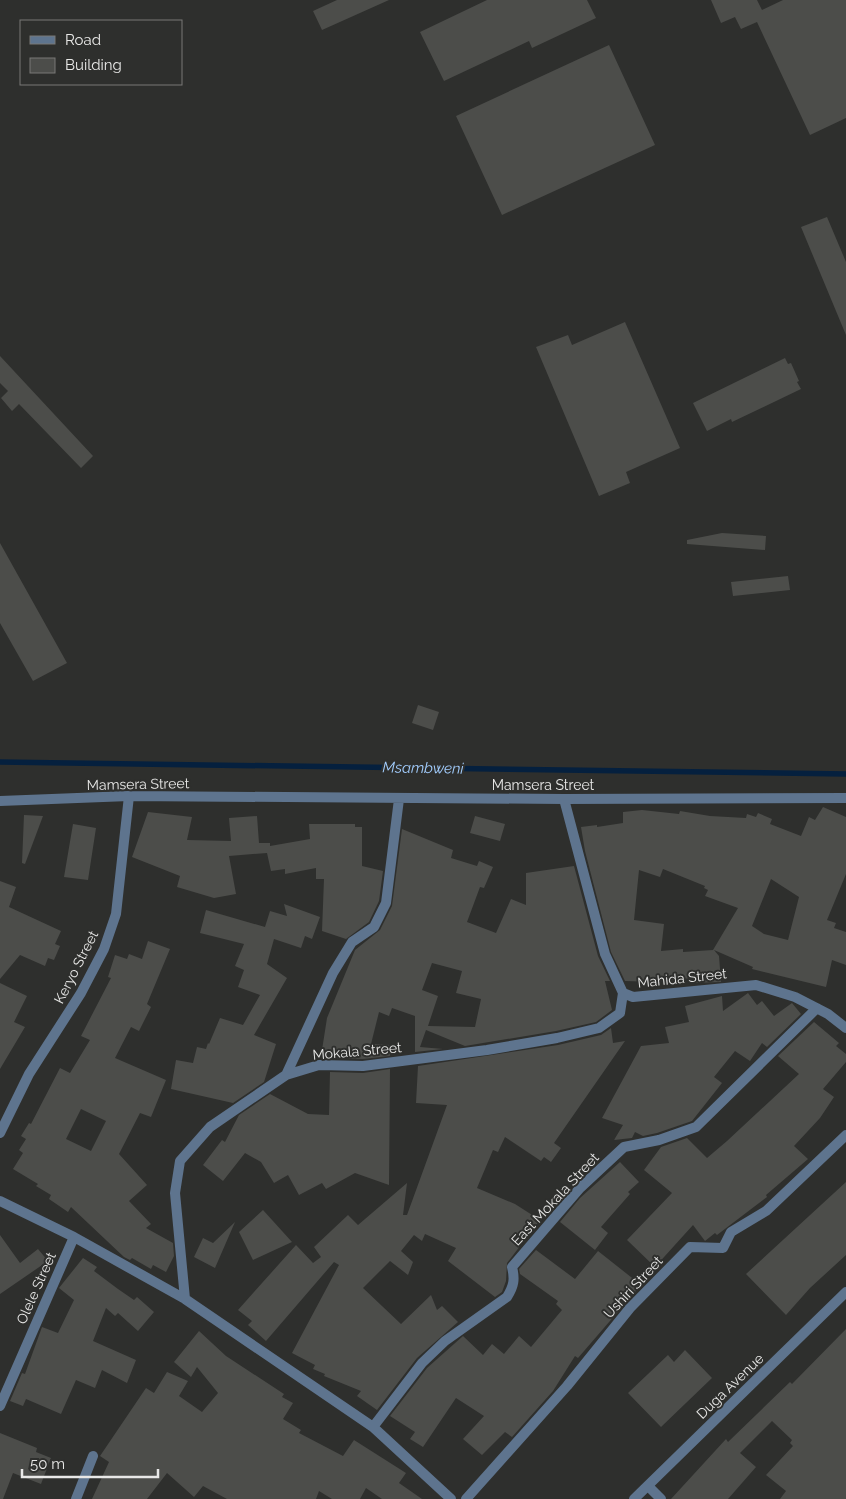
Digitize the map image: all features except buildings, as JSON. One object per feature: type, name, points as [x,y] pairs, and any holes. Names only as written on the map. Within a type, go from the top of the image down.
[{"type":"street","name":"Mamsera Street","points":[[0,801],[129,796],[399,799],[846,798]]},
{"type":"street","name":"Keryo Street","points":[[0,1133],[29,1074],[82,993],[104,949],[116,914],[129,796]]},
{"type":"street","points":[[286,1076],[333,974],[352,942],[374,927],[386,902],[399,799]]},
{"type":"street","name":"Mahida Street","points":[[564,799],[605,954],[623,993],[633,997],[756,985],[795,997],[817,1008],[846,1028]]},
{"type":"street","name":"Mokala Street","points":[[185,1299],[175,1193],[180,1161],[210,1127],[286,1076],[320,1065],[363,1066],[487,1050],[599,1028],[620,1013],[623,993]]},
{"type":"street","name":"East Mokala Street","points":[[372,1427],[422,1363],[445,1341],[507,1297],[513,1288],[515,1278],[512,1267],[580,1188],[624,1146],[659,1140],[696,1127],[817,1008]]},
{"type":"street","name":"Ushiri Street","points":[[466,1499],[566,1386],[630,1308],[690,1247],[723,1248],[731,1232],[766,1211],[846,1136]]},
{"type":"street","points":[[0,1201],[74,1236],[185,1299],[372,1427],[451,1499]]},
{"type":"street","name":"Olele Street","points":[[0,1406],[74,1236]]},
{"type":"street","name":"Duga Avenue","points":[[634,1499],[846,1292]]},
{"type":"street","points":[[76,1499],[93,1456]]},
{"type":"street","points":[[648,1486],[661,1499]]},
{"type":"waterway","name":"Msambweni","points":[[0,762],[846,774]]}]
